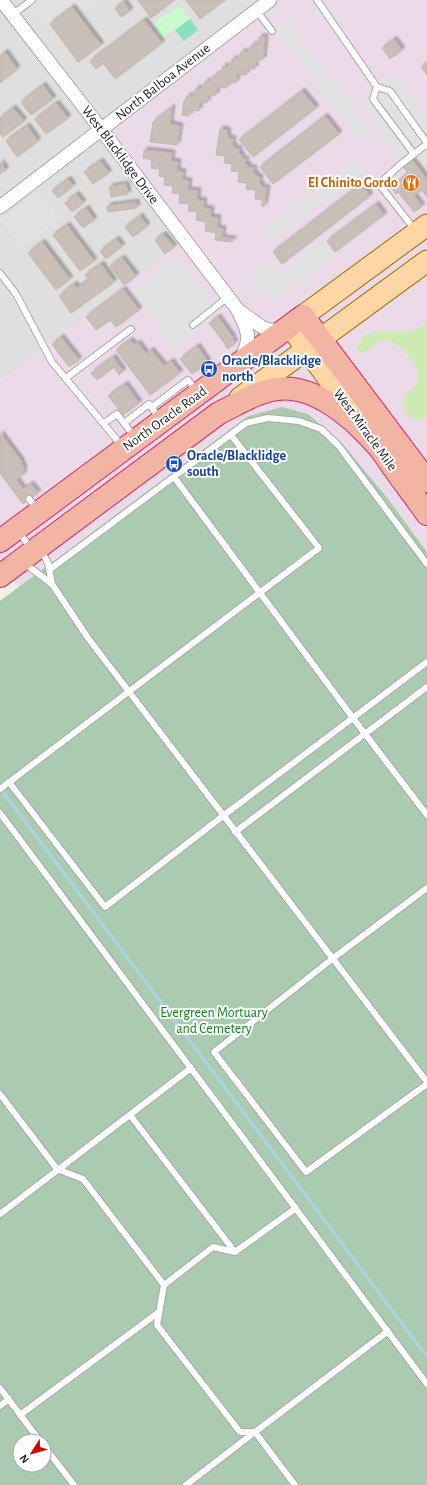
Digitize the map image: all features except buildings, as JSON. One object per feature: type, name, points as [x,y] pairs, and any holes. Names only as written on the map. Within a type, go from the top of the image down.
[{"type":"highway","name":"West Miracle Mile","points":[[292,324],[313,344],[427,481]]},
{"type":"highway","name":"North Oracle Road","points":[[8,535],[34,506],[130,444],[157,414],[199,394],[292,324]]},
{"type":"highway","points":[[219,413],[248,398],[265,392],[280,389],[306,392],[331,404],[375,443]]},
{"type":"highway","name":"North Oracle Road","points":[[17,561],[219,413]]},
{"type":"highway","name":"West Miracle Mile","points":[[375,443],[427,514]]},
{"type":"main road","name":"North Oracle Road","points":[[292,324],[422,229]]},
{"type":"main road","name":"North Oracle Road","points":[[219,413],[427,261]]},
{"type":"main road","name":"West Miracle Mile","points":[[313,344],[375,443]]},
{"type":"street","name":"West Blacklidge Drive","points":[[1,0],[238,310]]},
{"type":"street","name":"North Balboa Avenue","points":[[0,207],[270,0]]},
{"type":"street","points":[[238,310],[267,330],[292,324]]},
{"type":"street","points":[[236,366],[247,347],[249,338],[238,310]]},
{"type":"lane","points":[[12,15],[32,0]]},
{"type":"lane","points":[[317,0],[377,87],[390,91],[427,144],[401,164],[379,184],[422,229]]},
{"type":"lane","points":[[256,10],[272,31]]},
{"type":"lane","points":[[377,87],[373,99],[414,154]]},
{"type":"lane","points":[[0,273],[16,294],[52,362],[104,423],[130,444]]},
{"type":"lane","points":[[193,324],[228,297]]},
{"type":"lane","points":[[66,378],[131,329]]},
{"type":"lane","points":[[124,423],[149,404],[157,414]]},
{"type":"lane","points":[[104,423],[117,414],[124,423],[130,444]]},
{"type":"lane","points":[[49,570],[246,424],[268,418],[299,421],[321,428],[338,445],[427,564]]},
{"type":"lane","points":[[0,789],[319,548],[231,435]]},
{"type":"lane","points":[[174,477],[427,815]]},
{"type":"lane","points":[[8,535],[17,561],[52,584]]},
{"type":"lane","points":[[17,561],[48,563],[52,584],[88,638],[223,816],[236,832],[332,959],[427,1083],[306,1172],[214,1052],[332,959],[427,888]]},
{"type":"lane","points":[[9,782],[105,907],[427,662]]},
{"type":"lane","points":[[236,832],[427,687]]},
{"type":"lane","points":[[0,813],[427,1384]]},
{"type":"lane","points":[[0,1214],[191,1068]]},
{"type":"lane","points":[[0,1095],[57,1170],[83,1179],[164,1285]]},
{"type":"lane","points":[[130,1115],[236,1252]]},
{"type":"lane","points":[[255,1432],[240,1432],[157,1325],[159,1312],[164,1285],[213,1247],[236,1252],[296,1208]]},
{"type":"lane","points":[[20,1415],[159,1312]]},
{"type":"lane","points":[[186,1485],[388,1331]]},
{"type":"lane","points":[[0,1388],[34,1433]]},
{"type":"lane","points":[[0,1406],[9,1399]]},
{"type":"lane","points":[[255,1432],[295,1485]]},
{"type":"lane","points":[[52,1456],[74,1485]]},
{"type":"shaded area","points":[[0,0],[270,0],[186,241],[0,381]]},
{"type":"shaded area","points":[[25,0],[100,0],[84,12],[75,1],[44,25]]},
{"type":"shaded area","points":[[270,0],[427,0],[427,552],[389,500],[342,443],[248,416],[18,587],[0,562],[0,381],[185,241],[101,129]]},
{"type":"shaded area","points":[[288,21],[373,132],[361,141],[276,31]]},
{"type":"shaded area","points":[[392,73],[427,119],[427,175],[410,152],[401,158],[357,100]]},
{"type":"shaded area","points":[[355,160],[364,172],[272,243],[263,231]]},
{"type":"shaded area","points":[[39,190],[61,219],[22,249],[0,220]]},
{"type":"shaded area","points":[[322,239],[335,256],[272,304],[261,289],[254,293],[249,286],[257,280],[251,273],[271,258],[280,271]]},
{"type":"shaded area","points":[[177,257],[220,312],[175,349],[131,291]]},
{"type":"green space","points":[[179,5],[190,19],[163,38],[153,24]]},
{"type":"green space","points":[[190,19],[198,30],[184,41],[175,30]]},
{"type":"green space","points":[[427,320],[427,419],[416,419],[406,413],[403,406],[405,398],[416,385],[418,378],[417,369],[410,357],[396,344],[386,340],[378,341],[364,353],[357,349],[362,339],[370,334],[379,332],[410,331],[420,328]]},
{"type":"green space","name":"Evergreen Mortuary and Cemetery","points":[[282,407],[308,414],[342,443],[389,500],[427,552],[427,1485],[0,1485],[0,601],[248,416]]},
{"type":"waterway","points":[[0,788],[427,1357]]},
{"type":"place","name":"El Chinito Gordo","points":[[411,183]]},
{"type":"place","name":"Oracle/Blacklidge north","points":[[209,369]]},
{"type":"place","name":"Oracle/Blacklidge south","points":[[174,464]]}]
